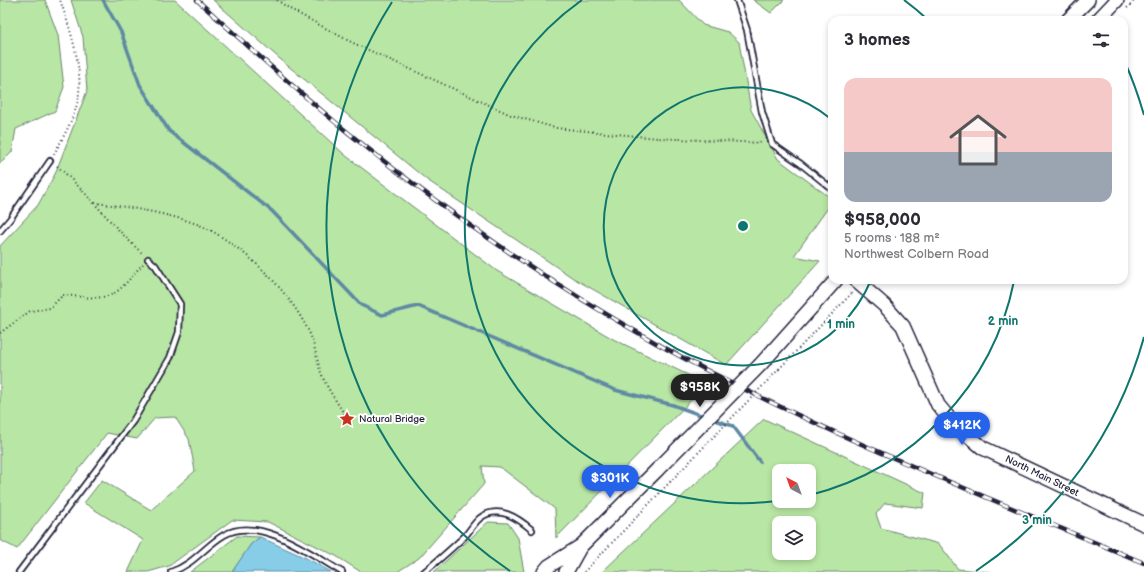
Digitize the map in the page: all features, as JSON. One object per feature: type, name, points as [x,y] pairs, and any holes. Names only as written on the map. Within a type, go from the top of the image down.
[{"type":"main road","points":[[1072,16],[1088,0]]},
{"type":"main road","points":[[1102,16],[1117,0]]},
{"type":"main road","points":[[544,572],[549,566],[581,546],[761,364],[832,284]]},
{"type":"main road","name":"North Main Street","points":[[860,284],[903,326],[938,405],[953,423],[983,448],[1144,524]]},
{"type":"main road","points":[[566,572],[581,546]]},
{"type":"lane","points":[[737,0],[747,30],[762,112],[772,144],[801,164],[828,186]]},
{"type":"lane","points":[[0,231],[50,161]]},
{"type":"lane","points":[[19,572],[133,421],[170,358],[179,332],[180,304],[155,265],[148,259]]},
{"type":"lane","points":[[424,572],[465,536],[480,518],[487,514],[503,513],[512,515],[532,530]]},
{"type":"lane","points":[[171,572],[194,560],[223,535],[242,528],[259,530],[280,537],[342,572]]},
{"type":"path","points":[[0,333],[30,311],[50,308],[63,295],[97,298],[111,295],[120,289],[148,259],[125,238],[79,185],[50,161],[58,147],[78,100],[79,79],[74,50],[60,0]]},
{"type":"path","points":[[277,0],[290,9],[358,46],[511,115],[541,124],[556,128],[658,138],[747,141],[772,144]]},
{"type":"path","points":[[94,203],[110,204],[178,219],[209,230],[235,247],[264,272],[294,305],[308,329],[316,350],[324,379],[347,419]]},
{"type":"path","points":[[584,572],[779,368],[856,284]]},
{"type":"green space","points":[[0,0],[45,0],[58,35],[64,87],[55,111],[16,129],[12,152],[0,164]]},
{"type":"green space","points":[[71,0],[175,0],[345,155],[497,271],[613,339],[707,384],[556,538],[555,509],[500,467],[482,466],[484,484],[419,558],[397,572],[361,572],[336,556],[268,522],[232,520],[169,566],[148,572],[128,572],[143,540],[84,503],[102,480],[151,510],[195,471],[189,439],[175,417],[155,418],[137,439],[107,433],[17,549],[0,540],[0,246],[38,205],[55,174],[87,91],[83,37]]},
{"type":"green space","points":[[213,0],[679,0],[703,25],[728,32],[739,42],[751,110],[778,159],[828,196],[828,208],[794,256],[820,261],[726,365],[573,278],[427,180],[288,66]]},
{"type":"green space","points":[[753,0],[784,0],[771,13]]},
{"type":"green space","points":[[764,419],[925,493],[923,508],[885,503],[876,514],[881,528],[939,544],[958,569],[990,572],[602,572]]},
{"type":"green space","points":[[488,522],[508,523],[518,538],[524,572],[434,572]]},
{"type":"green space","points":[[237,536],[260,537],[251,544],[232,572],[190,572]]},
{"type":"water","points":[[260,537],[308,559],[331,572],[232,572],[251,544]]},
{"type":"waterway","points":[[103,0],[121,32],[140,85],[169,131],[272,211],[361,305],[382,315],[418,306],[615,390],[673,405],[706,417]]},
{"type":"waterway","points":[[712,419],[733,426],[760,462]]},
{"type":"railway","points":[[197,0],[275,71],[356,139],[428,195],[540,273],[578,297],[656,343],[774,404],[959,486],[1144,563]]},
{"type":"place","name":"Natural Bridge","points":[[347,419]]}]
